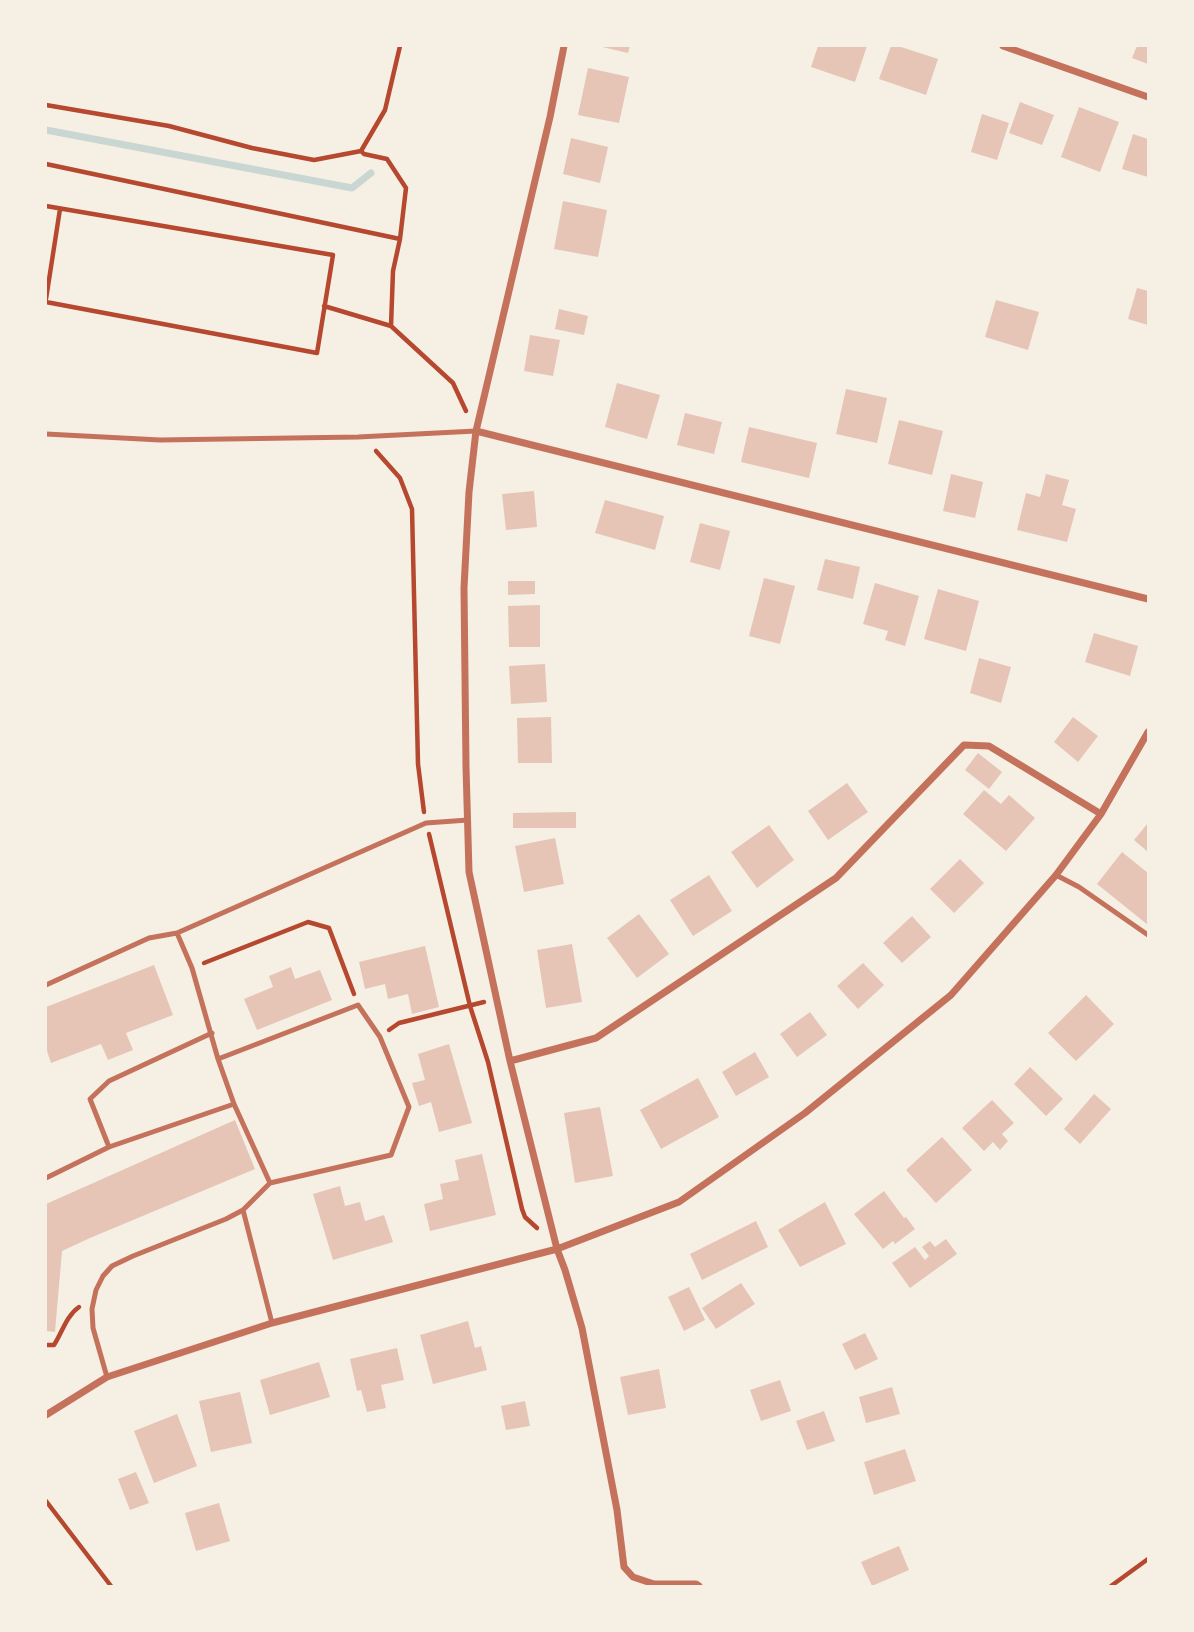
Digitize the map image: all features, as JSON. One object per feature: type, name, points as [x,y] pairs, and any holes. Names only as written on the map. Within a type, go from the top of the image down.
[{"type":"street","points":[[564,46],[550,117],[476,431],[469,492],[464,588],[469,872],[510,1061],[557,1249],[582,1328],[617,1510],[624,1567],[633,1577],[654,1584],[696,1584],[699,1587]]},
{"type":"street","points":[[1003,46],[1149,97]]},
{"type":"street","points":[[476,431],[1149,599]]},
{"type":"street","points":[[46,1415],[107,1377],[272,1324],[557,1249],[679,1202],[805,1113],[951,995],[1056,875],[1101,814],[1149,732]]},
{"type":"street","points":[[510,1061],[596,1038],[836,878],[964,746],[989,746],[1101,814]]},
{"type":"lane","points":[[46,435],[160,440],[358,437],[476,431]]},
{"type":"lane","points":[[46,985],[149,938],[177,933],[426,823],[468,820]]},
{"type":"lane","points":[[1056,875],[1079,887],[1149,935]]},
{"type":"lane","points":[[177,933],[192,968],[234,1104],[270,1183]]},
{"type":"lane","points":[[107,1377],[93,1328],[93,1305],[96,1290],[112,1266],[226,1219],[243,1210],[270,1183],[391,1155],[409,1107],[380,1037],[358,1005],[218,1059]]},
{"type":"lane","points":[[109,1147],[90,1099],[109,1081],[212,1033]]},
{"type":"lane","points":[[46,1178],[109,1147],[234,1104]]},
{"type":"lane","points":[[243,1210],[272,1324]]},
{"type":"path","points":[[361,151],[384,110],[400,46]]},
{"type":"path","points":[[46,105],[169,126],[252,148],[314,160],[361,151],[387,159],[407,188],[393,271],[391,326]]},
{"type":"path","points":[[46,164],[400,239]]},
{"type":"path","points":[[46,206],[333,255],[317,353],[46,300],[60,209]]},
{"type":"path","points":[[324,306],[391,326],[453,383],[476,431]]},
{"type":"path","points":[[358,437],[379,453],[400,478],[412,509],[418,764],[426,823],[525,1217],[557,1249]]},
{"type":"path","points":[[192,968],[308,922],[330,928],[358,1005]]},
{"type":"path","points":[[380,1037],[399,1023],[496,998]]},
{"type":"path","points":[[46,1345],[54,1345],[72,1311],[82,1305],[93,1305]]},
{"type":"path","points":[[46,1501],[111,1587]]},
{"type":"path","points":[[1111,1587],[1149,1559]]},
{"type":"building","points":[[598,46],[630,46],[628,53]]},
{"type":"building","points":[[818,46],[867,46],[855,82],[811,67]]},
{"type":"building","points":[[891,46],[938,59],[926,95],[879,79]]},
{"type":"building","points":[[1137,46],[1148,46],[1148,64],[1132,58]]},
{"type":"building","points":[[588,68],[629,77],[619,123],[578,115]]},
{"type":"building","points":[[1020,102],[1054,115],[1042,145],[1009,133]]},
{"type":"building","points":[[1079,107],[1119,122],[1100,172],[1061,157]]},
{"type":"building","points":[[982,114],[1009,123],[997,160],[971,152]]},
{"type":"building","points":[[1133,134],[1148,139],[1148,177],[1122,169]]},
{"type":"building","points":[[571,138],[608,147],[600,183],[563,174]]},
{"type":"building","points":[[563,201],[607,210],[598,257],[554,249]]},
{"type":"building","points":[[1137,288],[1148,291],[1148,325],[1128,319]]},
{"type":"building","points":[[996,300],[1039,312],[1028,350],[985,337]]},
{"type":"building","points":[[559,309],[588,316],[584,335],[555,329]]},
{"type":"building","points":[[530,335],[560,340],[553,376],[524,371]]},
{"type":"building","points":[[617,383],[660,395],[647,439],[605,427]]},
{"type":"building","points":[[846,389],[887,398],[877,443],[836,434]]},
{"type":"building","points":[[685,413],[722,422],[714,454],[677,445]]},
{"type":"building","points":[[899,420],[943,431],[932,475],[888,464]]},
{"type":"building","points":[[749,427],[817,443],[809,478],[741,462]]},
{"type":"building","points":[[951,474],[983,482],[975,518],[943,511]]},
{"type":"building","points":[[1046,474],[1069,480],[1062,505],[1076,509],[1067,542],[1017,530],[1026,493],[1040,497]]},
{"type":"building","points":[[534,491],[537,527],[506,530],[502,494]]},
{"type":"building","points":[[605,500],[664,516],[655,550],[595,533]]},
{"type":"building","points":[[700,523],[730,531],[720,570],[690,562]]},
{"type":"building","points":[[825,559],[860,567],[853,599],[817,590]]},
{"type":"building","points":[[764,578],[795,586],[780,644],[749,636]]},
{"type":"building","points":[[508,581],[535,581],[535,594],[508,595]]},
{"type":"building","points":[[875,583],[919,596],[905,646],[885,640],[888,631],[863,624]]},
{"type":"building","points":[[938,589],[979,601],[966,651],[924,639]]},
{"type":"building","points":[[540,605],[540,647],[509,647],[508,606]]},
{"type":"building","points":[[1094,633],[1138,646],[1130,676],[1085,662]]},
{"type":"building","points":[[979,658],[1011,667],[1001,703],[970,693]]},
{"type":"building","points":[[545,664],[547,702],[511,704],[509,666]]},
{"type":"building","points":[[551,717],[552,763],[518,763],[517,718]]},
{"type":"building","points":[[1073,717],[1098,736],[1078,762],[1054,742]]},
{"type":"building","points":[[978,753],[1002,772],[989,789],[965,770]]},
{"type":"building","points":[[847,783],[868,812],[828,840],[808,811]]},
{"type":"building","points":[[984,790],[1001,804],[1009,795],[1035,818],[1006,851],[963,814]]},
{"type":"building","points":[[576,812],[576,828],[513,828],[513,813]]},
{"type":"building","points":[[1148,823],[1148,852],[1134,840]]},
{"type":"building","points":[[769,825],[794,860],[757,888],[731,852]]},
{"type":"building","points":[[555,838],[564,884],[524,892],[515,846]]},
{"type":"building","points":[[1122,852],[1148,873],[1148,925],[1097,884]]},
{"type":"building","points":[[960,859],[984,883],[954,913],[930,889]]},
{"type":"building","points":[[709,875],[732,911],[693,936],[670,900]]},
{"type":"building","points":[[639,914],[669,954],[637,978],[607,938]]},
{"type":"building","points":[[912,916],[931,937],[902,963],[883,943]]},
{"type":"building","points":[[572,944],[582,1002],[546,1008],[537,950]]},
{"type":"building","points":[[425,946],[439,1007],[412,1014],[408,994],[388,999],[385,984],[365,989],[359,962]]},
{"type":"building","points":[[863,963],[884,985],[858,1009],[837,986]]},
{"type":"building","points":[[154,965],[173,1015],[126,1033],[133,1050],[108,1060],[101,1044],[51,1063],[46,1048],[46,1007]]},
{"type":"building","points":[[291,967],[295,979],[320,970],[332,1000],[257,1030],[244,999],[273,987],[269,976]]},
{"type":"building","points":[[1086,995],[1114,1024],[1076,1061],[1048,1033]]},
{"type":"building","points":[[810,1012],[827,1035],[797,1057],[780,1034]]},
{"type":"building","points":[[449,1044],[472,1123],[439,1132],[431,1102],[419,1106],[412,1083],[425,1080],[418,1054]]},
{"type":"building","points":[[755,1052],[769,1077],[736,1096],[722,1072]]},
{"type":"building","points":[[1030,1067],[1063,1099],[1046,1116],[1014,1084]]},
{"type":"building","points":[[698,1078],[719,1117],[661,1149],[640,1110]]},
{"type":"building","points":[[1094,1094],[1111,1109],[1080,1144],[1064,1129]]},
{"type":"building","points":[[992,1100],[1014,1123],[1002,1134],[1008,1141],[1000,1150],[993,1142],[984,1151],[962,1128]]},
{"type":"building","points":[[600,1107],[613,1176],[575,1183],[564,1113]]},
{"type":"building","points":[[235,1120],[255,1169],[62,1251],[55,1332],[46,1331],[46,1204]]},
{"type":"building","points":[[942,1137],[972,1170],[936,1203],[906,1170]]},
{"type":"building","points":[[482,1154],[496,1215],[430,1231],[424,1204],[443,1199],[440,1184],[459,1180],[455,1160]]},
{"type":"building","points":[[340,1186],[345,1206],[360,1202],[365,1221],[384,1215],[393,1242],[333,1260],[313,1194]]},
{"type":"building","points":[[884,1191],[915,1229],[895,1244],[893,1241],[883,1249],[854,1214]]},
{"type":"building","points":[[825,1202],[846,1244],[800,1267],[778,1230]]},
{"type":"building","points":[[756,1221],[768,1247],[702,1280],[690,1254]]},
{"type":"building","points":[[946,1239],[957,1254],[910,1288],[892,1263],[915,1247],[925,1260],[929,1256],[922,1247],[930,1241],[935,1247]]},
{"type":"building","points":[[741,1283],[755,1304],[716,1329],[702,1308]]},
{"type":"building","points":[[689,1287],[705,1320],[684,1331],[668,1297]]},
{"type":"building","points":[[468,1321],[475,1348],[481,1346],[487,1370],[433,1384],[420,1335]]},
{"type":"building","points":[[865,1333],[878,1359],[855,1370],[842,1344]]},
{"type":"building","points":[[397,1348],[404,1380],[381,1385],[386,1408],[367,1412],[361,1390],[357,1391],[350,1359]]},
{"type":"building","points":[[319,1362],[330,1397],[270,1415],[260,1380]]},
{"type":"building","points":[[659,1369],[666,1408],[628,1415],[620,1377]]},
{"type":"building","points":[[780,1380],[791,1411],[761,1421],[750,1390]]},
{"type":"building","points":[[892,1387],[900,1414],[866,1423],[859,1397]]},
{"type":"building","points":[[240,1392],[252,1443],[211,1452],[199,1401]]},
{"type":"building","points":[[525,1401],[530,1426],[506,1430],[501,1406]]},
{"type":"building","points":[[824,1411],[835,1441],[807,1450],[796,1421]]},
{"type":"building","points":[[177,1414],[197,1466],[154,1483],[134,1431]]},
{"type":"building","points":[[905,1449],[916,1481],[874,1495],[864,1462]]},
{"type":"building","points":[[136,1472],[149,1503],[130,1510],[118,1479]]},
{"type":"building","points":[[219,1503],[230,1541],[196,1551],[185,1513]]},
{"type":"building","points":[[899,1546],[909,1570],[872,1586],[861,1562]]},
{"type":"waterway","points":[[46,130],[352,188],[371,173]]}]
